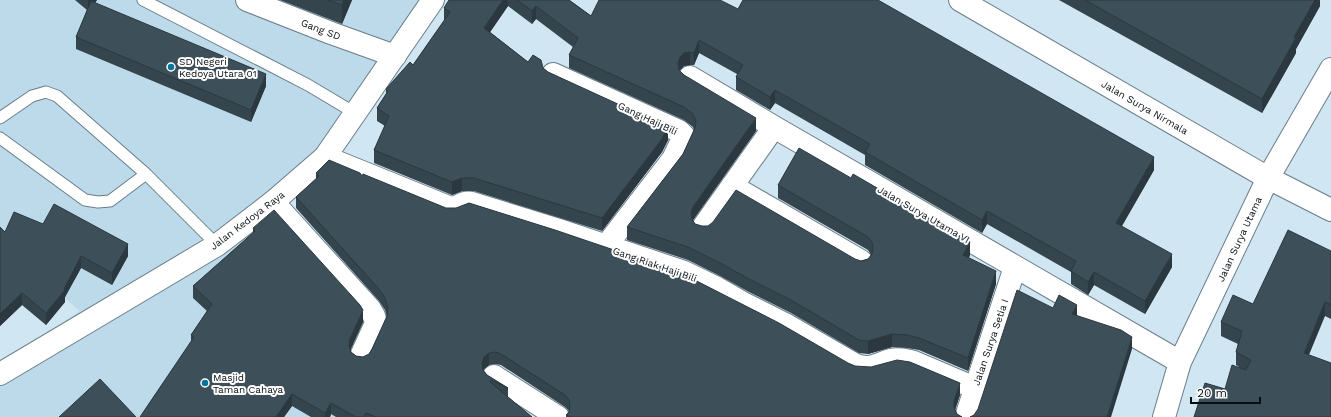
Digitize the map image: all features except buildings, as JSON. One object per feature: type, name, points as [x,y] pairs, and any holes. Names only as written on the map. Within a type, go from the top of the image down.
[{"type":"street","name":"Gang SD","points":[[247,0],[395,56]]},
{"type":"street","name":"Jalan Kedoya Raya","points":[[0,374],[217,245],[273,202],[325,157],[433,0]]},
{"type":"street","name":"Jalan Surya Nirmala","points":[[960,0],[1268,178],[1331,210]]},
{"type":"street","name":"Jalan Surya Utama","points":[[1164,417],[1180,362],[1268,178],[1331,69]]},
{"type":"street","name":"Gang Haji Bili","points":[[553,74],[679,131],[684,136],[672,159],[606,246]]},
{"type":"street","name":"Jalan Surya Utama VI","points":[[690,76],[774,127],[1180,362]]},
{"type":"street","points":[[703,226],[774,127]]},
{"type":"street","name":"Gang Riak Haji Bili","points":[[325,157],[451,208],[465,202],[472,203],[559,230],[684,272],[703,280],[862,367],[869,367],[893,360],[904,359],[975,388]]},
{"type":"street","points":[[732,186],[861,261]]},
{"type":"street","points":[[273,202],[370,309],[376,323],[361,356]]},
{"type":"street","name":"Jalan Surya Setia I","points":[[966,417],[1015,267]]},
{"type":"street","points":[[494,376],[558,417]]},
{"type":"lane","points":[[143,0],[308,85],[355,113]]},
{"type":"lane","points":[[0,118],[32,96],[46,92],[57,96],[146,174],[217,245]]},
{"type":"lane","points":[[0,138],[84,200],[98,202],[110,201],[146,174]]},
{"type":"shaded area","points":[[0,0],[441,0],[279,212],[383,323],[334,417],[0,417],[0,363],[80,311],[0,243]]},
{"type":"place","name":"SD Negeri Kedoya Utara 01","points":[[171,67]]},
{"type":"place","name":"Masjid Taman Cahaya","points":[[205,383]]}]
